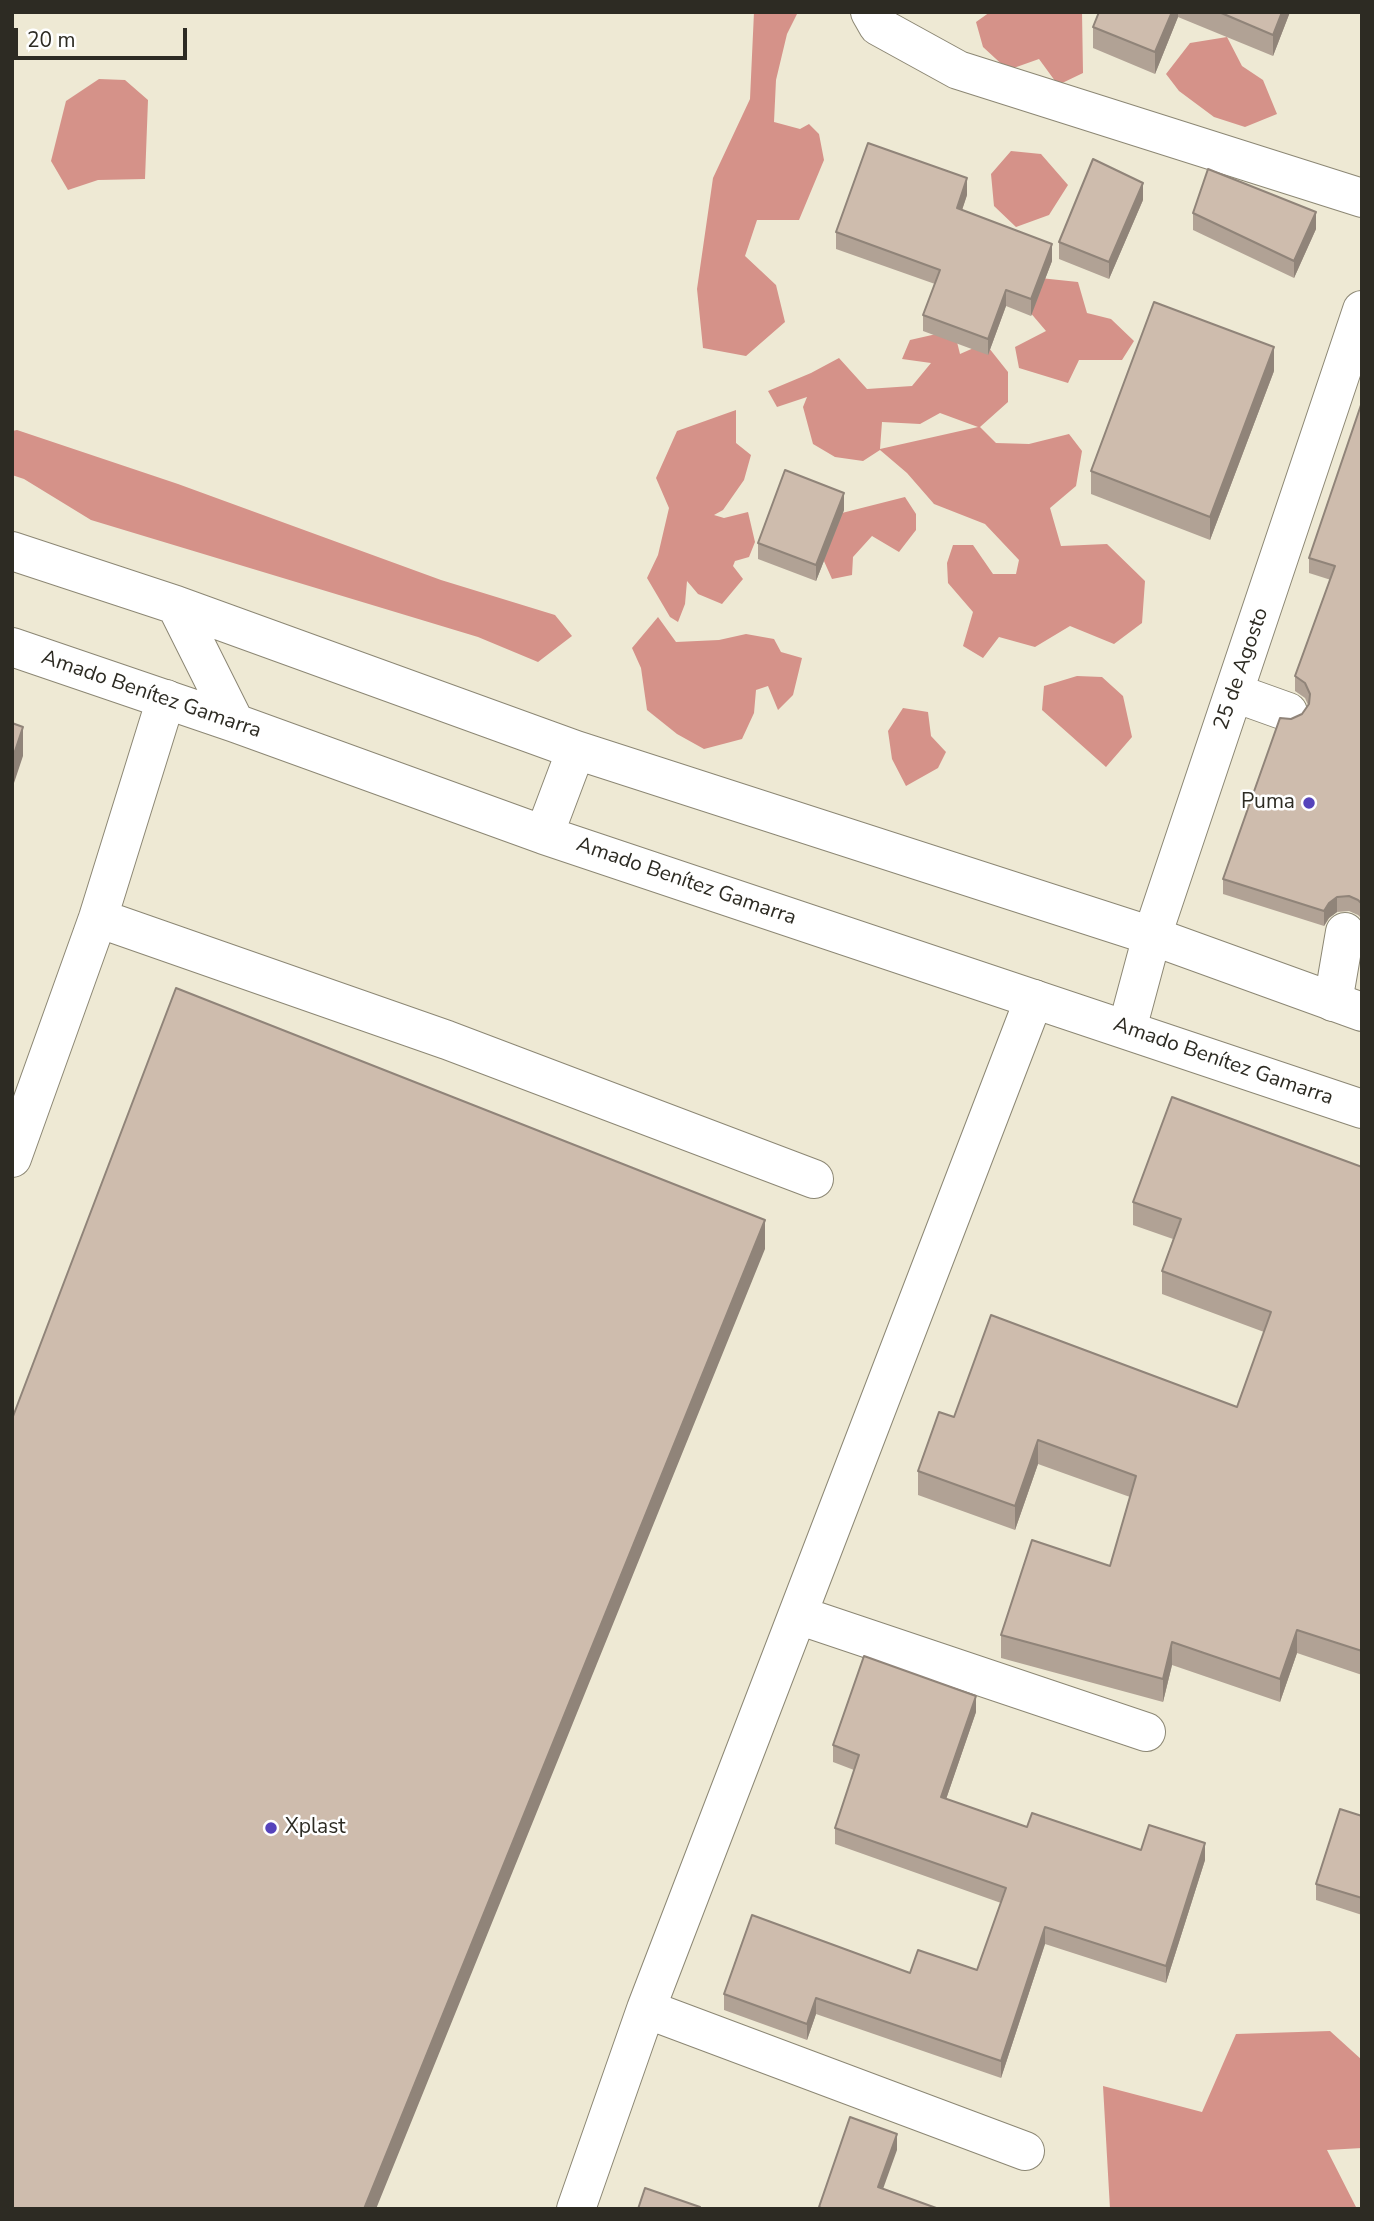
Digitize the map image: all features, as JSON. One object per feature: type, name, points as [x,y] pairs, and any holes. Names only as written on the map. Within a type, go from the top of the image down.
[{"type":"street","points":[[870,12],[878,26],[958,70],[1362,198]]},
{"type":"street","name":"25 de Agosto","points":[[1127,1029],[1152,936],[1362,310]]},
{"type":"street","points":[[12,551],[176,605],[576,750],[1152,936],[1348,1007],[1345,932]]},
{"type":"street","points":[[176,605],[235,723]]},
{"type":"street","name":"Amado Benítez Gamarra","points":[[12,647],[235,723],[544,835],[1362,1109]]},
{"type":"street","points":[[1235,693],[1288,712]]},
{"type":"street","points":[[12,1158],[98,918],[166,699]]},
{"type":"street","points":[[544,835],[576,750]]},
{"type":"street","points":[[98,918],[447,1040],[814,1179]]},
{"type":"street","points":[[576,2209],[646,2010],[1034,999]]},
{"type":"street","points":[[798,1615],[1146,1732]]},
{"type":"street","points":[[646,2010],[1025,2151]]},
{"type":"shaded area","points":[[754,12],[798,12],[787,34],[776,80],[774,122],[800,129],[809,124],[819,134],[824,160],[799,220],[757,220],[745,256],[776,285],[785,322],[746,356],[703,348],[697,289],[713,178],[750,99]]},
{"type":"shaded area","points":[[990,12],[1082,12],[1083,73],[1058,85],[1039,59],[1008,70],[983,47],[976,22]]},
{"type":"shaded area","points":[[1227,37],[1242,66],[1263,80],[1277,114],[1245,127],[1214,117],[1179,91],[1166,74],[1190,43]]},
{"type":"shaded area","points":[[99,79],[125,80],[148,100],[145,179],[98,180],[68,190],[51,161],[66,101]]},
{"type":"shaded area","points":[[1011,151],[1041,154],[1068,185],[1049,215],[1016,227],[994,206],[991,174]]},
{"type":"shaded area","points":[[1040,278],[1078,282],[1087,313],[1111,319],[1134,341],[1122,360],[1079,360],[1068,383],[1019,368],[1015,347],[1046,331],[1023,304]]},
{"type":"shaded area","points":[[954,330],[960,354],[985,343],[1008,372],[1008,402],[980,427],[996,443],[1029,444],[1069,434],[1082,451],[1076,486],[1050,508],[1061,546],[1107,544],[1145,581],[1142,623],[1114,644],[1070,626],[1035,647],[999,637],[983,658],[963,646],[973,612],[948,583],[947,563],[953,545],[973,545],[993,574],[1016,574],[1019,560],[985,524],[934,504],[907,473],[880,450],[863,461],[835,457],[813,444],[803,407],[807,397],[777,407],[768,391],[839,358],[867,389],[912,386],[931,363],[902,359],[910,340]],"holes":[[[940,413],[978,427],[880,449],[882,422],[920,424]]]},
{"type":"shaded area","points":[[736,410],[736,443],[751,455],[744,480],[723,510],[714,515],[724,518],[748,512],[755,542],[749,557],[735,561],[733,566],[743,579],[722,604],[698,594],[687,581],[685,604],[678,622],[670,617],[647,578],[658,555],[669,508],[656,478],[677,431]]},
{"type":"shaded area","points":[[17,430],[178,484],[441,580],[555,615],[572,636],[538,662],[478,637],[91,520],[24,479],[12,475],[12,431]]},
{"type":"shaded area","points":[[905,497],[916,514],[916,530],[899,552],[872,536],[853,557],[852,575],[832,579],[819,550],[830,516]]},
{"type":"shaded area","points":[[658,617],[676,642],[719,640],[746,634],[774,639],[781,652],[802,658],[793,695],[778,710],[768,686],[756,690],[754,713],[742,739],[704,749],[677,734],[647,710],[641,668],[632,648]]},
{"type":"shaded area","points":[[1077,676],[1102,677],[1123,696],[1132,737],[1106,767],[1042,710],[1044,686]]},
{"type":"shaded area","points":[[903,708],[928,712],[931,736],[946,752],[938,768],[906,786],[892,759],[888,731]]},
{"type":"shaded area","points":[[1330,2031],[1362,2060],[1362,2148],[1327,2150],[1357,2209],[1110,2209],[1103,2086],[1202,2112],[1236,2034]]},
{"type":"building","points":[[1099,12],[1172,12],[1155,52],[1093,27]]},
{"type":"building","points":[[1219,12],[1282,12],[1273,35]]},
{"type":"building","points":[[868,143],[967,178],[957,208],[1052,244],[1031,299],[1006,290],[988,339],[923,315],[940,270],[836,232]]},
{"type":"building","points":[[1093,159],[1143,183],[1109,262],[1059,242]]},
{"type":"building","points":[[1208,169],[1316,212],[1294,261],[1193,213]]},
{"type":"building","points":[[1154,302],[1274,347],[1210,517],[1091,471]]},
{"type":"building","name":"Puma","points":[[1362,402],[1362,904],[1349,896],[1337,897],[1324,911],[1223,879],[1280,718],[1291,719],[1302,714],[1309,704],[1310,694],[1305,683],[1295,676],[1335,566],[1309,558]]},
{"type":"building","points":[[785,470],[844,493],[816,565],[758,543]]},
{"type":"building","points":[[12,723],[23,727],[12,760]]},
{"type":"building","name":"Xplast","points":[[176,988],[765,1220],[364,2209],[12,2209],[12,1419]]},
{"type":"building","points":[[1172,1097],[1362,1167],[1362,1651],[1297,1630],[1280,1679],[1172,1642],[1163,1679],[1001,1635],[1032,1540],[1110,1566],[1136,1476],[1038,1440],[1015,1506],[918,1471],[939,1412],[954,1417],[991,1315],[1237,1407],[1271,1312],[1162,1271],[1181,1219],[1133,1202]]},
{"type":"building","points":[[864,1656],[976,1696],[941,1797],[1027,1827],[1032,1813],[1141,1850],[1149,1825],[1205,1843],[1166,1966],[1045,1927],[1001,2061],[816,1998],[807,2024],[724,1994],[752,1915],[910,1973],[918,1950],[977,1970],[1006,1888],[835,1828],[859,1755],[833,1745]]},
{"type":"building","points":[[1340,1809],[1362,1816],[1362,1898],[1316,1884]]},
{"type":"building","points":[[850,2117],[897,2134],[878,2187],[939,2209],[819,2207]]},
{"type":"building","points":[[645,2188],[700,2207],[638,2209]]},
{"type":"place","name":"Puma","points":[[1309,803]]},
{"type":"place","name":"Xplast","points":[[271,1828]]}]
